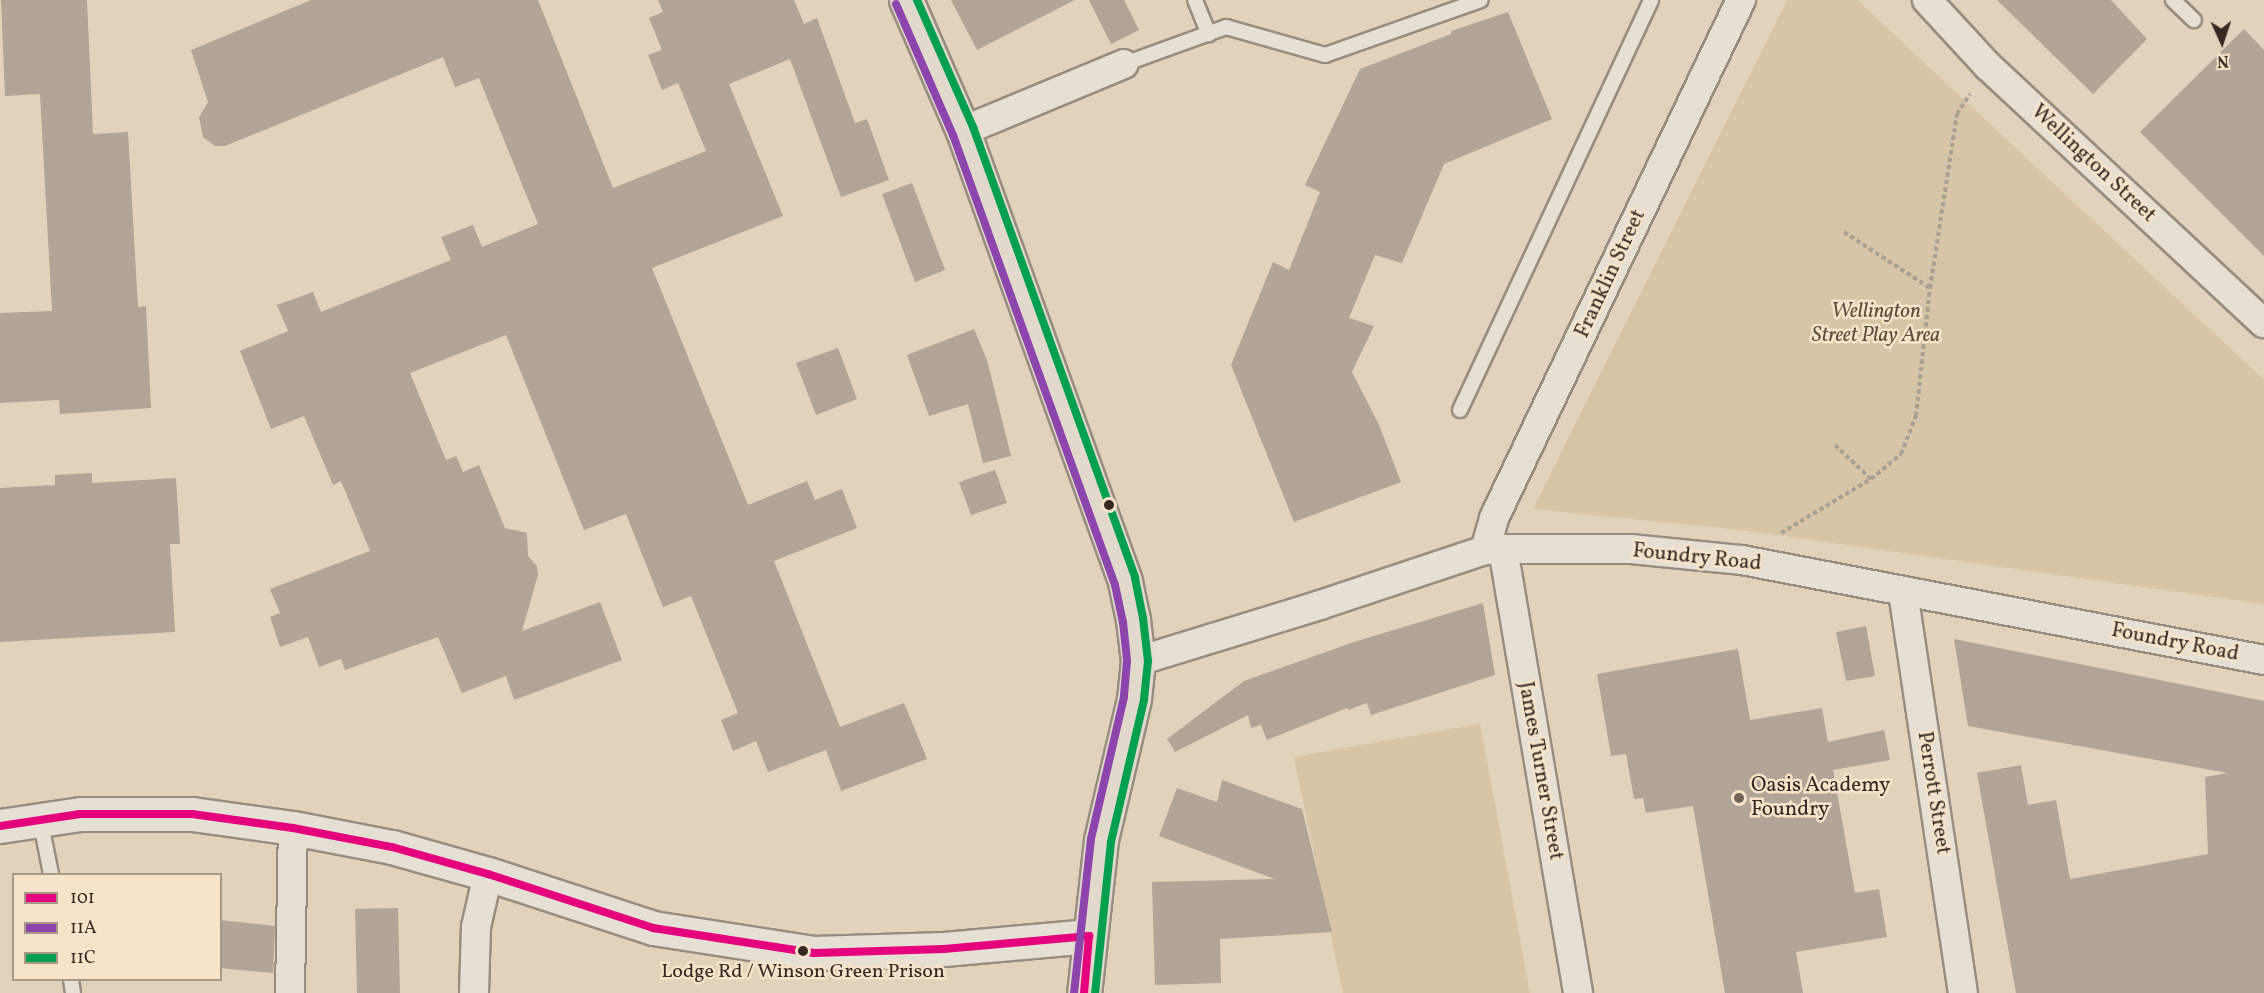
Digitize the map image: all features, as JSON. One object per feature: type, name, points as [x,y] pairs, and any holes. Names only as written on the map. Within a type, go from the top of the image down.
[{"type":"main road","points":[[906,0],[963,131],[1125,582],[1138,661],[1134,699],[1101,840],[1084,993]]},
{"type":"street","name":"Franklin Street","points":[[1494,549],[1494,518],[1741,0]]},
{"type":"street","name":"Wellington Street","points":[[1927,0],[1988,66],[2264,323]]},
{"type":"street","points":[[963,131],[1124,64]]},
{"type":"street","name":"Foundry Road","points":[[1138,661],[1494,549],[1631,549],[1742,560],[2264,660]]},
{"type":"street","name":"James Turner Street","points":[[1494,549],[1578,993]]},
{"type":"street","name":"Perrott Street","points":[[1903,592],[1963,993]]},
{"type":"street","points":[[0,826],[80,814],[192,814],[293,828],[392,847],[488,874],[653,928],[814,953],[944,949],[1089,936]]},
{"type":"street","points":[[291,993],[293,828]]},
{"type":"street","points":[[474,993],[476,927],[488,874]]},
{"type":"lane","points":[[1195,0],[1209,34]]},
{"type":"lane","points":[[1124,64],[1226,27],[1325,55],[1481,0]]},
{"type":"lane","points":[[1460,410],[1651,0]]},
{"type":"lane","points":[[2173,0],[2194,20]]},
{"type":"lane","points":[[40,819],[51,873]]},
{"type":"path","points":[[1742,560],[1786,529],[1871,479],[1901,454],[1916,416],[1930,288],[1957,114],[1988,66]]},
{"type":"path","points":[[1844,232],[1930,288]]},
{"type":"path","points":[[1835,446],[1871,479]]},
{"type":"green space","name":"Wellington Street Play Area","points":[[1787,0],[1857,0],[2264,380],[2264,604],[1740,530],[1533,509]]},
{"type":"green space","points":[[1480,724],[1530,993],[1343,993],[1294,757]]},
{"type":"building","points":[[1,0],[87,0],[93,134],[128,132],[138,307],[146,306],[151,408],[60,414],[59,400],[0,403],[0,313],[52,311],[40,94],[5,96]]},
{"type":"building","points":[[311,0],[538,0],[613,188],[706,151],[678,83],[662,90],[648,55],[662,50],[649,18],[663,12],[658,0],[794,0],[804,24],[817,18],[855,123],[867,119],[889,180],[841,197],[790,59],[729,84],[783,216],[652,268],[748,505],[807,481],[815,500],[842,489],[857,528],[774,561],[840,727],[904,703],[927,759],[841,791],[826,750],[768,772],[756,741],[733,751],[721,720],[738,713],[691,596],[663,607],[626,514],[584,530],[506,335],[410,373],[446,460],[456,456],[463,472],[479,465],[505,528],[527,533],[528,556],[537,566],[538,575],[522,631],[600,602],[622,660],[514,700],[506,676],[462,693],[438,637],[345,670],[341,659],[319,667],[308,637],[280,647],[270,617],[280,613],[270,589],[370,551],[341,481],[333,485],[304,416],[271,429],[240,351],[288,331],[277,305],[313,292],[321,312],[451,260],[441,237],[473,225],[482,247],[538,224],[479,78],[455,87],[443,57],[225,146],[215,146],[203,137],[199,117],[208,102],[191,50]]},
{"type":"building","points":[[951,0],[1075,0],[977,50]]},
{"type":"building","points":[[1089,0],[1124,0],[1139,30],[1111,44]]},
{"type":"building","points":[[1997,0],[2111,0],[2147,39],[2093,94]]},
{"type":"building","points":[[1508,12],[1552,119],[1444,164],[1402,263],[1375,255],[1349,318],[1374,326],[1352,372],[1379,425],[1401,482],[1294,522],[1231,365],[1273,262],[1289,270],[1320,192],[1305,185],[1360,69],[1451,34],[1451,31]]},
{"type":"building","points":[[2244,29],[2264,50],[2264,256],[2140,132]]},
{"type":"building","points":[[912,183],[945,270],[915,282],[882,194]]},
{"type":"building","points":[[974,329],[987,360],[1011,456],[983,463],[968,404],[929,416],[907,355]]},
{"type":"building","points":[[838,348],[857,399],[816,415],[796,363]]},
{"type":"building","points":[[995,470],[1007,503],[971,515],[959,482]]},
{"type":"building","points":[[92,473],[92,483],[176,478],[180,544],[170,544],[175,632],[0,642],[0,488],[55,485],[55,475]]},
{"type":"building","points":[[1483,603],[1495,675],[1371,715],[1367,703],[1348,710],[1347,708],[1267,740],[1261,725],[1251,728],[1248,715],[1175,752],[1167,739],[1244,681],[1354,642]]},
{"type":"building","points":[[1866,626],[1875,676],[1846,681],[1836,632]]},
{"type":"building","points":[[1954,639],[2264,701],[2264,993],[2016,993],[1977,773],[2021,765],[2028,805],[2056,800],[2070,879],[2208,854],[2205,777],[2228,773],[1968,726]]},
{"type":"building","points":[[1738,649],[1750,720],[1822,708],[1828,742],[1884,730],[1890,760],[1833,770],[1855,893],[1879,889],[1887,937],[1796,952],[1803,993],[1725,993],[1693,806],[1646,813],[1643,798],[1634,799],[1626,754],[1611,756],[1597,674]]},
{"type":"building","points":[[1222,780],[1302,809],[1332,932],[1220,939],[1221,983],[1155,985],[1152,882],[1275,879],[1159,836],[1177,788],[1217,802]]},
{"type":"building","points":[[398,908],[400,993],[357,993],[355,909]]},
{"type":"building","points":[[222,920],[275,926],[273,973],[222,968]]},
{"type":"transit line","name":"11C","points":[[917,0],[973,127],[1135,578],[1143,618],[1148,661],[1144,700],[1111,842],[1095,993]]},
{"type":"transit line","name":"11A","points":[[896,4],[953,135],[1115,585],[1123,622],[1127,661],[1124,697],[1091,839],[1074,992]]},
{"type":"transit line","name":"101","points":[[0,826],[80,814],[192,814],[293,828],[392,847],[488,874],[653,928],[814,953],[944,949],[1089,936],[1084,993]]},
{"type":"place","name":"Oasis Academy Foundry","points":[[1739,798]]},
{"type":"place","name":"Lodge Rd / Winson Green Prison","points":[[803,951]]}]
